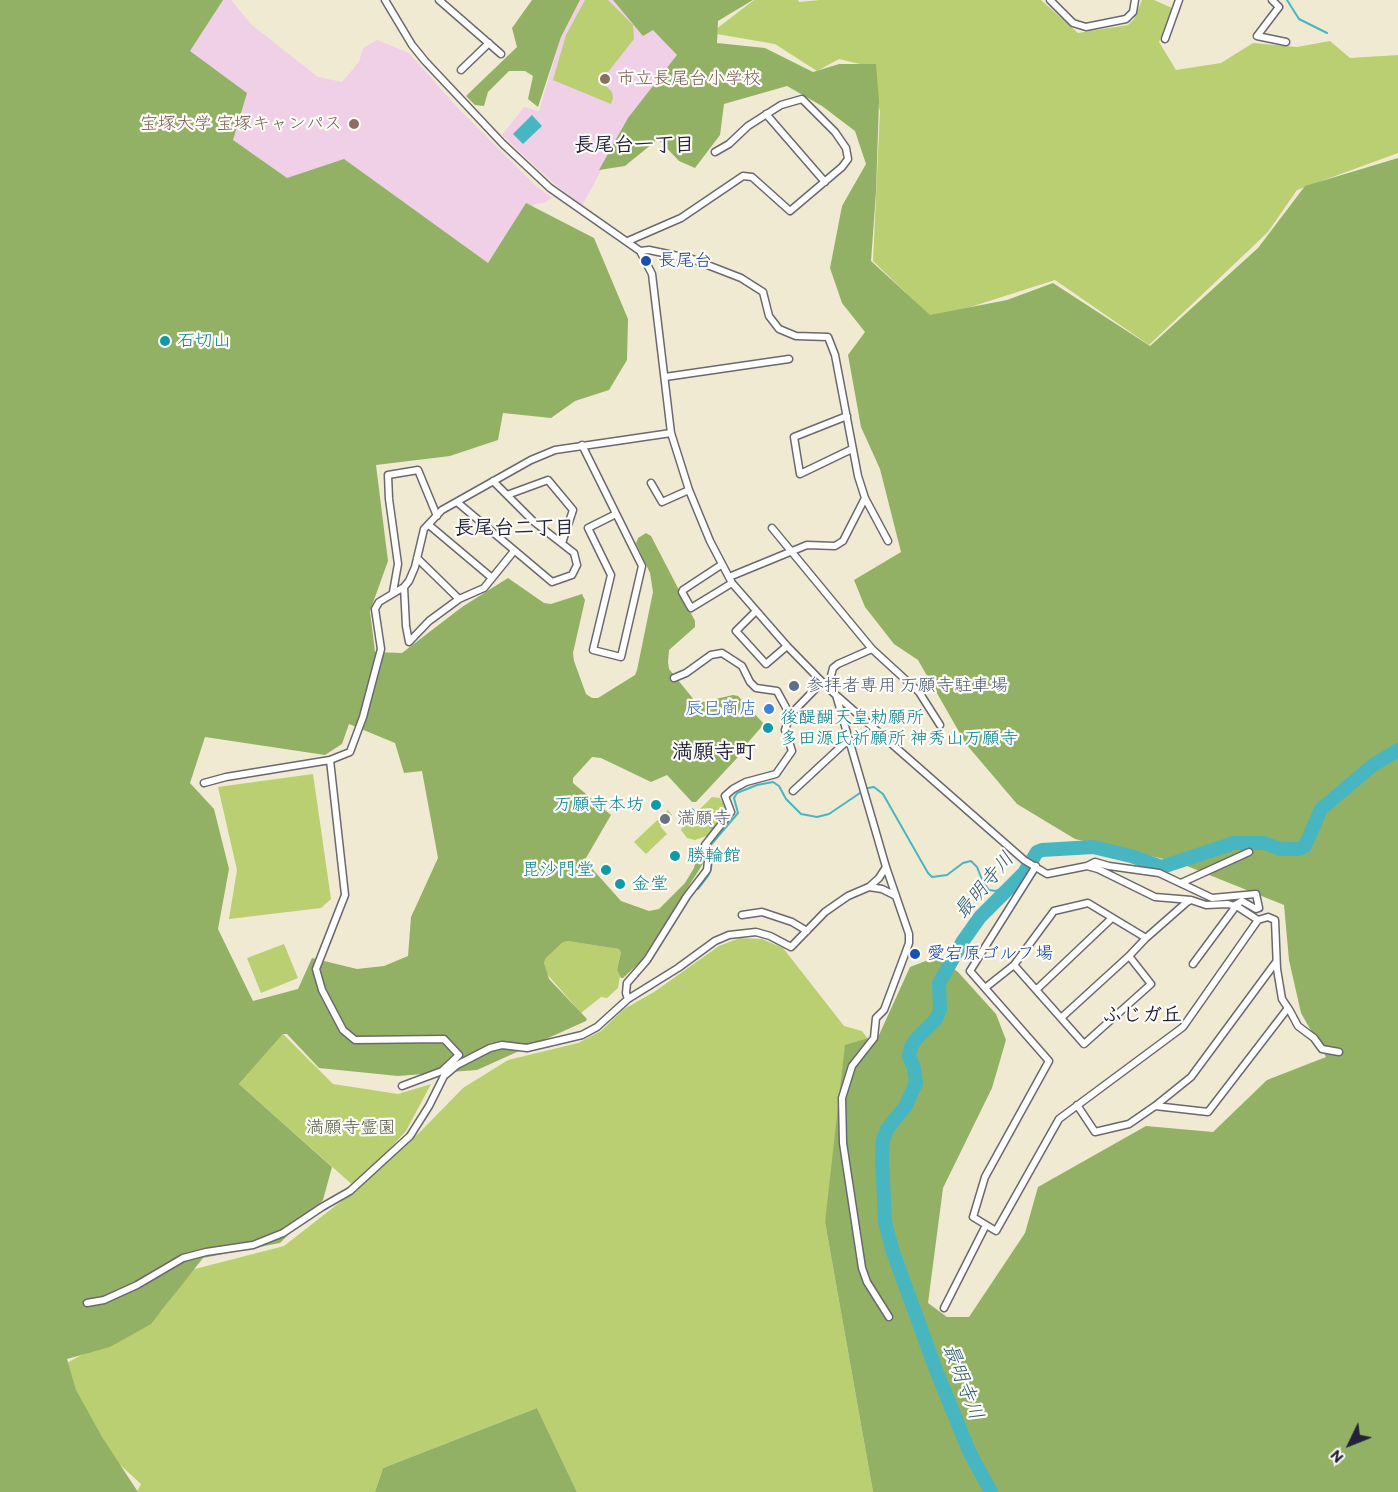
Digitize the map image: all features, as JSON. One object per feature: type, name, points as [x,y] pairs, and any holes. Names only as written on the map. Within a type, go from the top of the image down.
[{"type":"street","points":[[384,0],[424,61],[503,144],[550,188],[640,251],[652,273],[671,433],[689,490],[721,565],[730,580],[756,611],[828,688],[1024,860],[1047,874],[1087,866],[1095,862],[1159,873],[1212,898],[1256,894],[1259,908],[1256,909],[1242,902],[1235,906],[1193,964]]},
{"type":"street","points":[[439,0],[501,54]]},
{"type":"street","points":[[1050,0],[1073,23],[1086,27],[1126,19],[1133,12],[1135,0]]},
{"type":"street","points":[[1165,39],[1179,0]]},
{"type":"street","points":[[1272,0],[1279,7],[1257,36],[1286,42]]},
{"type":"street","points":[[461,70],[489,43]]},
{"type":"street","points":[[628,241],[681,218],[743,176],[752,177],[790,211],[842,167],[848,159],[846,148],[835,132],[802,99],[781,105],[766,114],[748,126],[729,144],[715,152]]},
{"type":"street","points":[[766,114],[825,182]]},
{"type":"street","points":[[640,251],[649,250],[692,259],[741,278],[762,292],[769,316],[779,329],[796,336],[828,337],[835,355],[852,450],[865,498],[888,541]]},
{"type":"street","points":[[665,377],[789,359]]},
{"type":"street","points":[[847,416],[794,437],[800,474],[852,450]]},
{"type":"street","points":[[204,783],[330,760],[350,752],[363,717],[381,649],[375,609],[379,602],[404,587],[409,581],[424,529],[442,510],[547,453],[582,445],[671,433]]},
{"type":"street","points":[[582,445],[642,566],[621,657],[593,650],[611,575],[588,528],[616,514]]},
{"type":"street","points":[[393,592],[398,564],[388,475],[418,470],[437,516]]},
{"type":"street","points":[[507,495],[548,480],[573,510],[562,543]]},
{"type":"street","points":[[457,502],[552,582],[572,575],[577,565],[574,553],[533,521],[493,481]]},
{"type":"street","points":[[651,483],[662,502],[689,490]]},
{"type":"street","points":[[721,565],[683,590],[691,608],[730,580],[790,552],[807,545],[835,546],[843,541],[865,498]]},
{"type":"street","points":[[429,525],[492,578]]},
{"type":"street","points":[[772,528],[872,649],[919,692],[940,725]]},
{"type":"street","points":[[404,587],[406,626],[410,642],[429,621],[459,599],[484,588],[514,551]]},
{"type":"street","points":[[417,558],[459,599]]},
{"type":"street","points":[[756,611],[736,631],[766,664],[787,646]]},
{"type":"street","points":[[828,688],[833,668],[872,649]]},
{"type":"street","points":[[674,678],[686,673],[711,655],[722,652],[742,666],[750,682],[756,688],[777,691],[789,715]]},
{"type":"street","points":[[628,999],[627,983],[647,960],[687,896],[707,870],[705,845],[731,812],[725,796],[746,782],[775,775],[790,754],[791,748],[785,730],[789,715],[822,682]]},
{"type":"street","points":[[835,694],[886,867],[909,934],[909,944],[884,1010],[876,1018],[874,1038],[852,1066],[842,1098],[843,1143],[862,1268],[867,1282],[889,1317]]},
{"type":"street","points":[[794,791],[848,740]]},
{"type":"street","points":[[330,760],[345,895],[316,969],[322,990],[343,1030],[356,1040],[444,1039],[459,1054],[442,1071],[402,1086]]},
{"type":"street","points":[[1181,883],[1249,852]]},
{"type":"street","points":[[1087,866],[1155,897],[1191,900],[1206,905],[1228,904],[1258,920]]},
{"type":"street","points":[[87,1303],[104,1300],[137,1285],[183,1258],[253,1245],[283,1233],[350,1191],[410,1136],[444,1076],[457,1065],[490,1048],[502,1046],[527,1048],[582,1035],[597,1027],[628,999],[678,968],[715,941],[729,935],[756,932],[770,936],[791,947],[825,912],[848,896],[869,887],[886,867]]},
{"type":"street","points":[[1036,867],[970,970],[1049,1061],[985,1177],[973,1217],[986,1225],[996,1231],[1059,1119],[1183,1027],[1258,920],[1268,917],[1275,920],[1282,999],[1298,1026],[1314,1038],[1322,1049],[1339,1052]]},
{"type":"street","points":[[869,887],[882,889],[896,896]]},
{"type":"street","points":[[1061,1018],[1146,938],[1191,900]]},
{"type":"street","points":[[985,988],[1014,965],[1054,911],[1088,903],[1146,938]]},
{"type":"street","points":[[742,915],[762,912],[792,922],[807,931]]},
{"type":"street","points":[[1036,990],[1112,918]]},
{"type":"street","points":[[1014,965],[1084,1044],[1151,984],[1129,956]]},
{"type":"street","points":[[1077,1105],[1095,1132],[1129,1124],[1155,1106],[1191,1077],[1277,961]]},
{"type":"street","points":[[1155,1106],[1208,1112],[1288,1008]]},
{"type":"street","points":[[944,1308],[986,1225]]},
{"type":"shaded area","name":"宝塚大学 宝塚キャンパス","points":[[217,0],[231,0],[252,25],[318,77],[342,82],[359,62],[363,48],[377,40],[409,53],[458,108],[536,186],[552,198],[544,203],[534,204],[492,270],[285,180],[228,141],[185,49]]},
{"type":"shaded area","name":"市立長尾台小学校","points":[[580,0],[628,0],[683,50],[626,124],[582,206],[552,182],[502,135],[524,107],[539,111],[561,37]]},
{"type":"green space","points":[[0,0],[223,0],[190,51],[247,93],[233,140],[287,178],[344,159],[488,263],[526,203],[594,238],[628,319],[627,360],[609,390],[575,401],[551,418],[503,413],[498,440],[450,456],[376,465],[388,561],[370,611],[375,652],[402,653],[462,607],[508,578],[544,603],[551,604],[582,594],[585,600],[573,653],[574,661],[586,694],[592,698],[598,698],[635,675],[637,670],[653,592],[650,573],[636,543],[638,538],[646,533],[651,536],[695,621],[695,627],[669,650],[669,669],[698,703],[733,695],[738,696],[764,724],[738,754],[738,757],[696,802],[692,802],[667,775],[651,782],[601,758],[592,757],[573,778],[573,783],[611,815],[586,858],[587,863],[621,901],[649,911],[659,909],[685,883],[694,868],[699,848],[703,851],[704,862],[641,961],[623,978],[617,970],[621,952],[619,949],[567,941],[546,958],[544,963],[549,979],[587,1019],[586,1021],[477,1070],[398,1076],[319,1068],[287,1034],[283,1034],[239,1084],[332,1167],[323,1200],[280,1243],[203,1258],[151,1324],[110,1347],[67,1359],[76,1390],[102,1437],[138,1492],[0,1492]],"holes":[[[349,724],[395,743],[404,773],[422,771],[438,858],[411,917],[408,956],[384,966],[357,969],[312,958],[298,989],[253,1001],[218,929],[229,869],[214,809],[190,783],[205,737],[325,755],[342,744]]]},
{"type":"green space","points":[[532,0],[580,0],[561,37],[538,107],[528,99],[533,76],[525,71],[509,71],[488,92],[484,106],[475,105],[466,96],[517,47],[512,28]]},
{"type":"green space","points":[[585,0],[608,0],[633,25],[634,39],[601,81],[612,92],[611,104],[553,80],[566,35]]},
{"type":"green space","points":[[613,0],[753,0],[718,21],[717,43],[765,48],[813,72],[839,64],[876,64],[879,101],[871,261],[930,315],[1007,300],[1053,283],[1150,346],[1258,248],[1305,186],[1398,158],[1398,1492],[873,1492],[825,1222],[845,1045],[879,1035],[910,967],[936,957],[958,972],[996,1014],[1006,1040],[992,1088],[943,1188],[928,1303],[947,1317],[969,1317],[1025,1233],[1038,1187],[1146,1126],[1213,1132],[1267,1080],[1326,1057],[1301,1013],[1289,960],[1284,905],[1177,862],[1075,839],[1017,804],[966,744],[918,660],[894,644],[865,607],[854,580],[901,552],[880,469],[861,427],[848,355],[865,332],[842,303],[830,268],[842,206],[866,164],[855,131],[822,106],[787,86],[724,104],[720,135],[695,168],[679,161],[658,139],[625,166],[599,170],[628,118],[677,55],[653,30],[643,36]]},
{"type":"green space","points":[[754,0],[798,0],[799,2],[820,0],[1041,0],[1078,33],[1128,25],[1134,19],[1142,0],[1154,0],[1172,8],[1159,42],[1176,70],[1221,63],[1253,43],[1297,47],[1330,41],[1350,58],[1398,55],[1398,153],[1297,190],[1268,232],[1149,345],[1055,280],[933,319],[873,261],[880,111],[868,66],[839,59],[817,71],[775,44],[711,33]]},
{"type":"green space","points":[[313,774],[331,899],[321,908],[229,919],[237,870],[218,787]]},
{"type":"green space","points":[[712,797],[720,798],[728,811],[725,817],[709,835],[695,840],[687,838],[681,830],[682,827]]},
{"type":"green space","points":[[668,810],[672,815],[660,826],[667,834],[646,854],[634,842]]},
{"type":"green space","points":[[740,938],[762,939],[783,948],[844,1026],[862,1031],[868,1039],[825,1222],[873,1492],[577,1492],[537,1408],[383,1468],[375,1492],[137,1492],[141,1484],[81,1429],[63,1365],[161,1312],[191,1270],[284,1246],[348,1196],[420,1132],[463,1088],[508,1060],[578,1043],[601,1031],[624,1009],[654,992],[719,946]]},
{"type":"green space","points":[[567,941],[620,949],[621,952],[617,970],[620,976],[618,988],[607,998],[601,997],[581,1013],[546,973],[544,963],[546,958]]},
{"type":"green space","points":[[284,944],[298,978],[261,993],[247,958]]},
{"type":"green space","name":"満願寺霊園","points":[[283,1034],[333,1084],[398,1094],[431,1084],[406,1131],[355,1187],[239,1084]]},
{"type":"green space","points":[[537,1408],[577,1492],[375,1492],[383,1468]]},
{"type":"water","points":[[532,115],[542,126],[523,144],[513,134]]},
{"type":"waterway","points":[[1287,0],[1299,19],[1327,33]]},
{"type":"waterway","name":"最明寺川","points":[[991,1492],[969,1451],[936,1370],[893,1252],[885,1222],[883,1140],[887,1129],[905,1107],[916,1083],[914,1068],[909,1056],[911,1047],[936,1019],[940,1010],[939,983],[980,917],[1024,873],[1037,852],[1093,847],[1131,856],[1162,867],[1234,843],[1264,843],[1281,849],[1299,849],[1305,846],[1321,809],[1373,765],[1398,750]]},
{"type":"waterway","points":[[698,889],[711,869],[712,859],[709,847],[738,813],[734,798],[737,793],[757,785],[773,782],[779,786],[786,799],[801,814],[817,817],[829,814],[860,793]]},
{"type":"waterway","points":[[868,788],[874,787],[883,794],[932,877],[947,875],[963,863],[971,861],[977,867],[989,890],[996,891],[1003,888],[1008,890]]},
{"type":"waterway","points":[[692,809],[712,828]]},
{"type":"place","name":"市立長尾台小学校","points":[[605,79]]},
{"type":"place","name":"宝塚大学 宝塚キャンパス","points":[[354,124]]},
{"type":"place","name":"長尾台","points":[[646,261]]},
{"type":"place","name":"石切山","points":[[165,341]]},
{"type":"place","name":"参拝者専用 万願寺駐車場","points":[[794,686]]},
{"type":"place","name":"辰巳商店","points":[[769,709]]},
{"type":"place","name":"後醍醐天皇勅願所 多田源氏祈願所 神秀山万願寺","points":[[768,728]]},
{"type":"place","name":"万願寺本坊","points":[[656,805]]},
{"type":"place","name":"満願寺","points":[[665,819]]},
{"type":"place","name":"勝輪館","points":[[675,856]]},
{"type":"place","name":"毘沙門堂","points":[[606,870]]},
{"type":"place","name":"金堂","points":[[620,884]]},
{"type":"place","name":"愛宕原ゴルフ場","points":[[915,954]]},
{"type":"district","name":"長尾台一丁目","points":[[634,146]]},
{"type":"district","name":"長尾台二丁目","points":[[514,529]]},
{"type":"district","name":"満願寺町","points":[[714,753]]},
{"type":"district","name":"ふじガ丘","points":[[1142,1016]]}]
